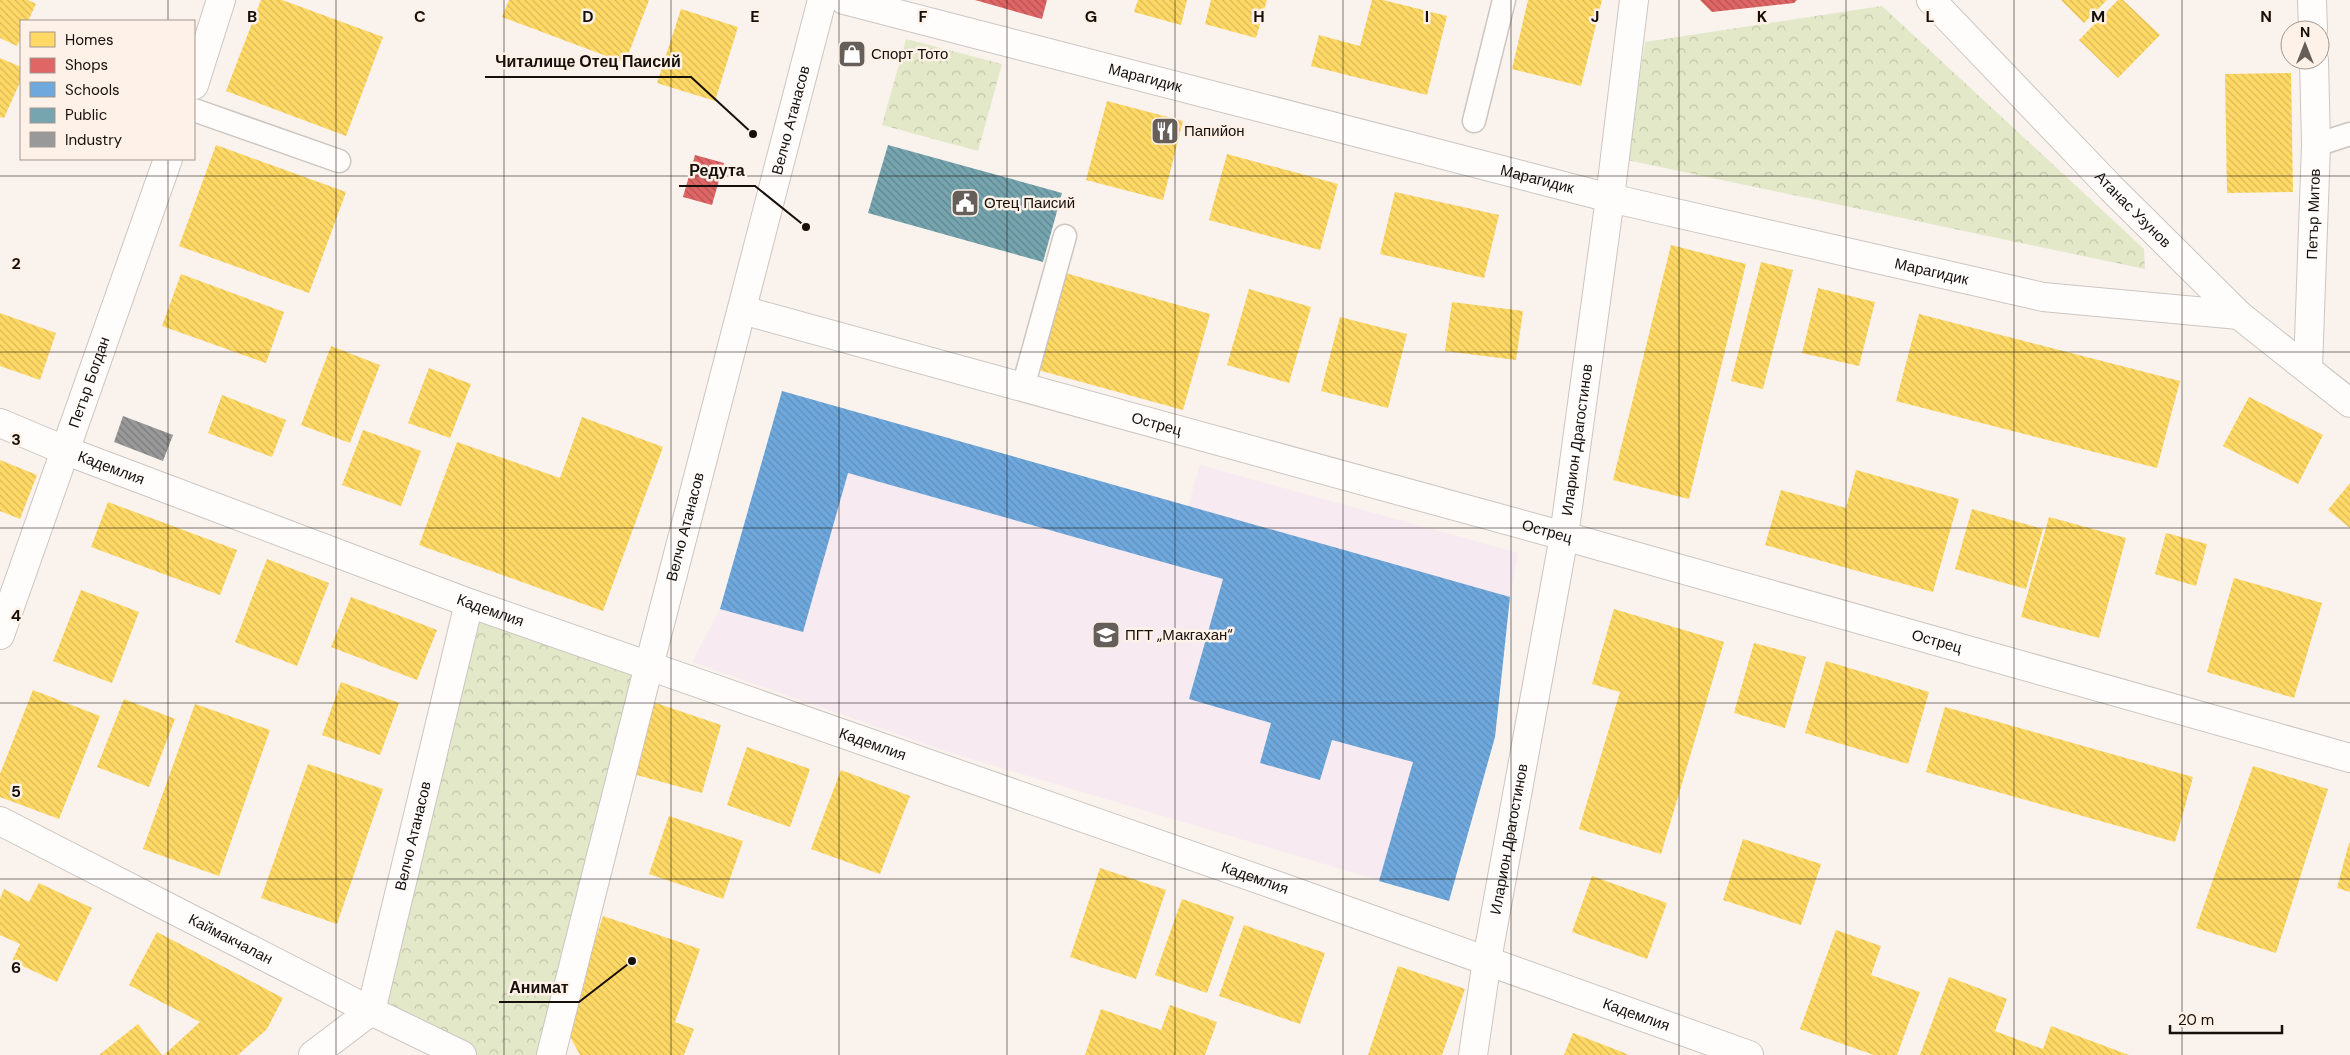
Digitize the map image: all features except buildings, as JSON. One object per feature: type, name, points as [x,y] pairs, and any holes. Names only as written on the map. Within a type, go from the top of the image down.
[{"type":"street","points":[[195,82],[221,0]]},
{"type":"street","name":"Велчо Атанасов","points":[[551,1055],[649,665],[822,0]]},
{"type":"street","name":"Марагидик","points":[[844,0],[1610,198],[2043,297],[2239,315]]},
{"type":"street","name":"Иларион Драгостинов","points":[[1473,1055],[1487,960],[1564,536],[1610,198],[1634,0]]},
{"type":"street","name":"Атанас Узунов","points":[[1931,0],[2105,182],[2239,315],[2350,403]]},
{"type":"street","points":[[2312,0],[2313,20]]},
{"type":"street","name":"Петър Митов","points":[[2308,368],[2316,145],[2314,70]]},
{"type":"street","name":"Петър Богдан","points":[[0,635],[168,160]]},
{"type":"street","name":"Острец","points":[[742,310],[1564,536],[2350,758]]},
{"type":"street","name":"Кадемлия","points":[[0,423],[64,450],[469,603],[1487,960],[1750,1055]]},
{"type":"street","name":"Велчо Атанасов","points":[[371,1011],[469,603]]},
{"type":"street","name":"Каймакчалан","points":[[0,821],[371,1011],[462,1055]]},
{"type":"street","points":[[313,1055],[371,1011]]},
{"type":"lane","points":[[1474,121],[1504,0]]},
{"type":"lane","points":[[195,110],[339,161]]},
{"type":"lane","points":[[2316,145],[2350,134]]},
{"type":"lane","points":[[1023,387],[1065,236]]},
{"type":"shaded area","name":"ПГТ „Макгахан“","points":[[782,391],[1188,506],[1200,465],[1518,553],[1510,597],[1495,737],[1449,901],[945,751],[692,662],[720,609]]},
{"type":"green space","points":[[1882,6],[2144,249],[2145,269],[1627,160],[1645,42]]},
{"type":"green space","points":[[906,39],[1002,64],[978,151],[882,125]]},
{"type":"green space","points":[[469,603],[649,665],[551,1055],[462,1055],[371,1011]]},
{"type":"place","name":"Спорт Тото","points":[[852,54]]},
{"type":"place","name":"Папийон","points":[[1165,131]]},
{"type":"place","name":"Читалище Отец Паисий","points":[[753,134]]},
{"type":"place","name":"Отец Паисий","points":[[965,203]]},
{"type":"place","name":"Редута","points":[[806,227]]},
{"type":"place","name":"ПГТ „Макгахан“","points":[[1106,635]]},
{"type":"place","name":"Анимат","points":[[632,961]]}]
